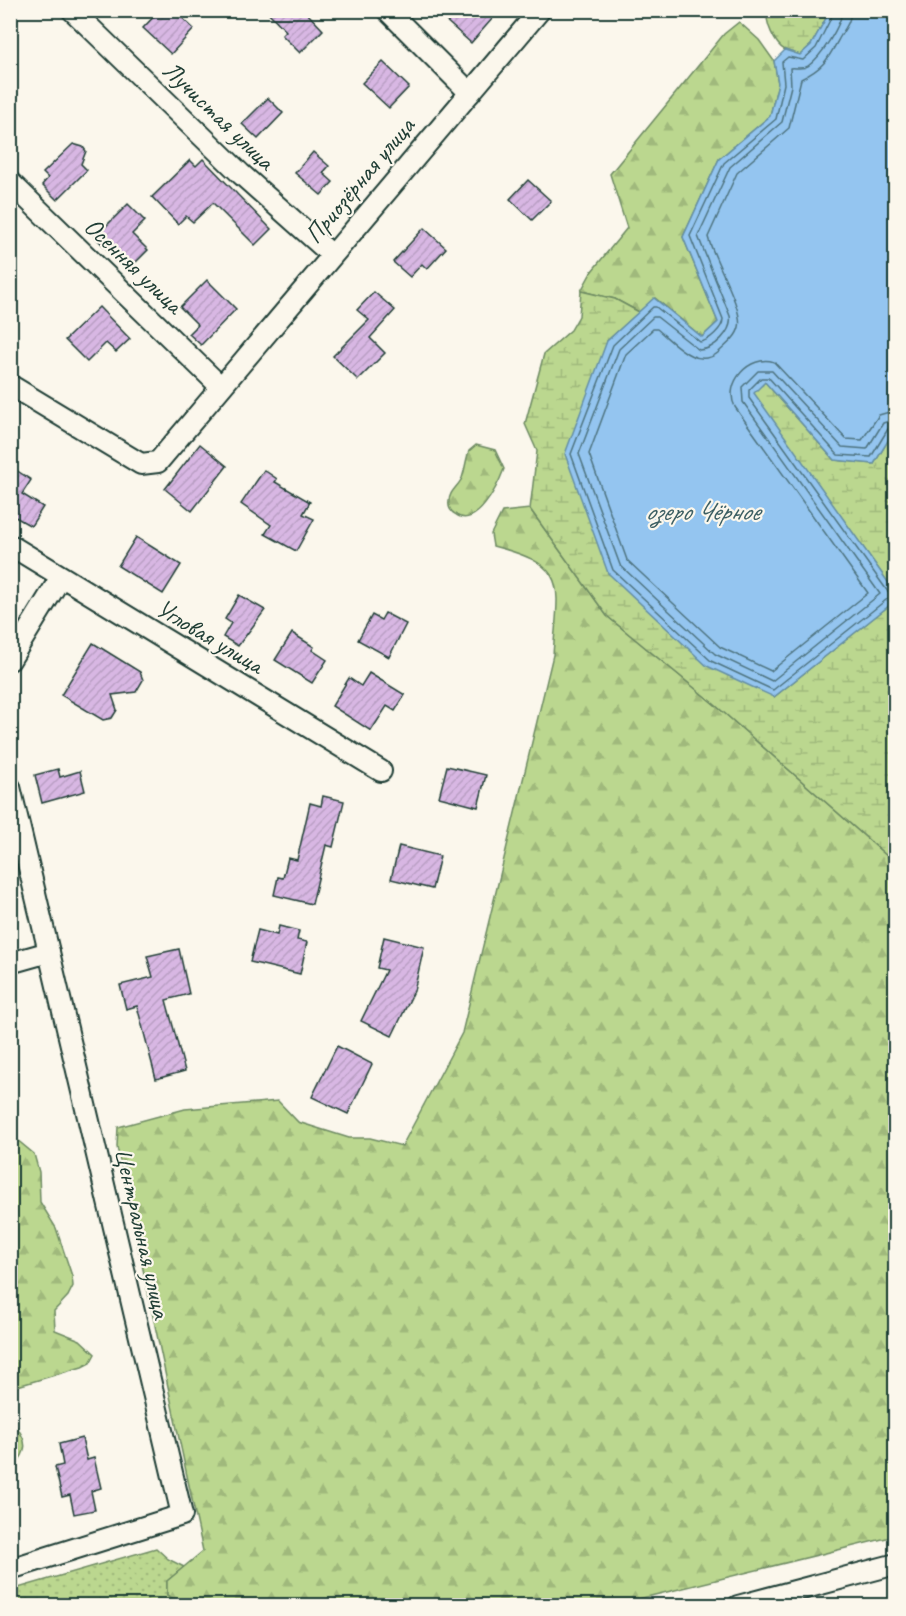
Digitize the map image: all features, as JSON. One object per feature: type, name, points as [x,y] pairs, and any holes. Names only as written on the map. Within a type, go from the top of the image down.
[{"type":"street","name":"Лучистая улица","points":[[72,10],[241,174],[332,255]]},
{"type":"street","points":[[387,10],[470,93]]},
{"type":"street","name":"Приозёрная улица","points":[[10,385],[141,464],[158,462],[540,10]]},
{"type":"street","name":"Осенняя улица","points":[[10,182],[220,386]]},
{"type":"street","name":"Угловая улица","points":[[10,545],[381,771]]},
{"type":"street","points":[[10,660],[61,577]]},
{"type":"street","name":"Центральная улица","points":[[10,787],[182,1515],[10,1569]]},
{"type":"street","points":[[10,963],[49,952]]},
{"type":"street","points":[[738,1605],[896,1564]]},
{"type":"green space","points":[[768,11],[830,11],[811,45],[800,55],[785,50],[774,38],[769,26]]},
{"type":"green space","points":[[739,22],[759,40],[774,61],[778,83],[770,116],[719,159],[683,237],[718,322],[702,337],[655,298],[639,312],[615,299],[581,291],[592,271],[627,228],[610,174],[724,34]]},
{"type":"green space","points":[[581,291],[615,299],[639,312],[607,341],[774,697],[895,601],[895,863],[714,704],[607,616],[530,509],[537,451],[525,424],[544,354],[571,330],[579,316]]},
{"type":"green space","points":[[765,382],[834,460],[874,464],[895,429],[895,592],[753,393]]},
{"type":"green space","points":[[476,445],[495,450],[504,469],[485,504],[471,516],[463,518],[451,511],[449,498],[462,478],[469,451]]},
{"type":"green space","points":[[530,509],[607,616],[714,704],[895,863],[895,1536],[614,1605],[183,1605],[167,1595],[167,1581],[203,1551],[117,1147],[118,1127],[185,1109],[278,1101],[298,1122],[349,1138],[370,1138],[402,1146],[462,1033],[553,655],[557,611],[554,581],[548,571],[536,561],[493,546],[491,534],[502,512]]},
{"type":"green space","points":[[10,1134],[34,1154],[39,1172],[40,1202],[56,1228],[72,1276],[73,1286],[68,1296],[54,1311],[55,1330],[80,1340],[95,1354],[90,1363],[82,1367],[11,1388]]},
{"type":"green space","points":[[10,1417],[25,1443],[19,1460],[11,1460]]},
{"type":"green space","points":[[156,1548],[168,1559],[184,1567],[167,1581],[167,1595],[183,1605],[11,1606],[11,1590]]},
{"type":"water","name":"озеро Чёрное","points":[[830,11],[895,11],[895,429],[874,464],[834,460],[765,382],[754,393],[895,592],[895,601],[774,697],[707,666],[608,573],[565,454],[607,341],[654,298],[702,337],[718,322],[683,237],[719,159],[770,116],[778,83],[774,61],[785,50],[800,55],[811,45]]},
{"type":"building","points":[[160,10],[174,10],[194,29],[171,54],[143,28]]},
{"type":"building","points":[[266,10],[304,10],[323,30],[300,53],[282,35],[286,31]]},
{"type":"building","points":[[434,10],[500,10],[471,43]]},
{"type":"building","points":[[383,62],[409,87],[389,108],[362,83]]},
{"type":"building","points":[[268,98],[283,113],[258,139],[242,124]]},
{"type":"building","points":[[73,144],[83,147],[86,151],[81,164],[87,170],[57,200],[42,185],[48,178],[43,173]]},
{"type":"building","points":[[313,152],[329,166],[323,173],[333,182],[321,195],[295,173]]},
{"type":"building","points":[[203,159],[271,229],[255,245],[213,203],[193,222],[186,216],[178,224],[152,197],[190,160],[196,166]]},
{"type":"building","points":[[528,180],[551,201],[532,220],[510,199]]},
{"type":"building","points":[[128,204],[145,221],[132,234],[148,250],[128,270],[95,237]]},
{"type":"building","points":[[424,228],[446,248],[427,269],[422,264],[410,277],[393,262]]},
{"type":"building","points":[[207,280],[236,309],[201,345],[189,334],[198,325],[180,307]]},
{"type":"building","points":[[374,292],[395,310],[370,338],[385,353],[358,380],[333,356],[369,320],[357,310]]},
{"type":"building","points":[[99,307],[130,339],[116,352],[106,343],[87,362],[65,340]]},
{"type":"building","points":[[200,444],[227,466],[192,511],[165,489]]},
{"type":"building","points":[[16,470],[31,480],[22,494],[43,507],[31,526],[10,514],[10,480]]},
{"type":"building","points":[[264,470],[277,479],[275,482],[310,502],[303,514],[314,519],[296,551],[265,534],[271,525],[241,504]]},
{"type":"building","points":[[136,537],[181,565],[163,594],[118,566]]},
{"type":"building","points":[[239,595],[265,610],[238,646],[223,637],[231,623],[225,619]]},
{"type":"building","points":[[385,613],[406,624],[389,657],[358,640],[372,615],[381,620]]},
{"type":"building","points":[[292,633],[314,647],[312,650],[327,660],[312,683],[275,660]]},
{"type":"building","points":[[93,643],[140,672],[143,680],[136,692],[112,695],[117,710],[112,718],[103,720],[61,695]]},
{"type":"building","points":[[369,673],[405,695],[395,711],[387,706],[371,731],[332,706],[349,678],[361,686]]},
{"type":"building","points":[[447,766],[486,775],[478,807],[439,797]]},
{"type":"building","points":[[58,769],[60,777],[80,771],[85,791],[42,803],[35,775]]},
{"type":"building","points":[[323,796],[344,801],[333,847],[326,845],[312,904],[274,895],[278,877],[283,878],[288,858],[297,860],[310,803],[321,806]]},
{"type":"building","points":[[399,846],[440,856],[432,889],[391,879]]},
{"type":"building","points":[[279,926],[299,931],[297,940],[307,942],[300,974],[250,962],[258,930],[277,935]]},
{"type":"building","points":[[384,937],[424,947],[414,991],[392,1036],[361,1021],[386,970],[377,968]]},
{"type":"building","points":[[179,949],[189,994],[166,1000],[185,1071],[156,1079],[137,1006],[126,1009],[120,985],[153,977],[147,956]]},
{"type":"building","points":[[337,1046],[372,1064],[348,1114],[312,1097]]},
{"type":"building","points":[[82,1438],[87,1460],[94,1458],[101,1488],[91,1491],[95,1510],[74,1514],[70,1495],[62,1497],[55,1467],[63,1465],[59,1444]]}]
